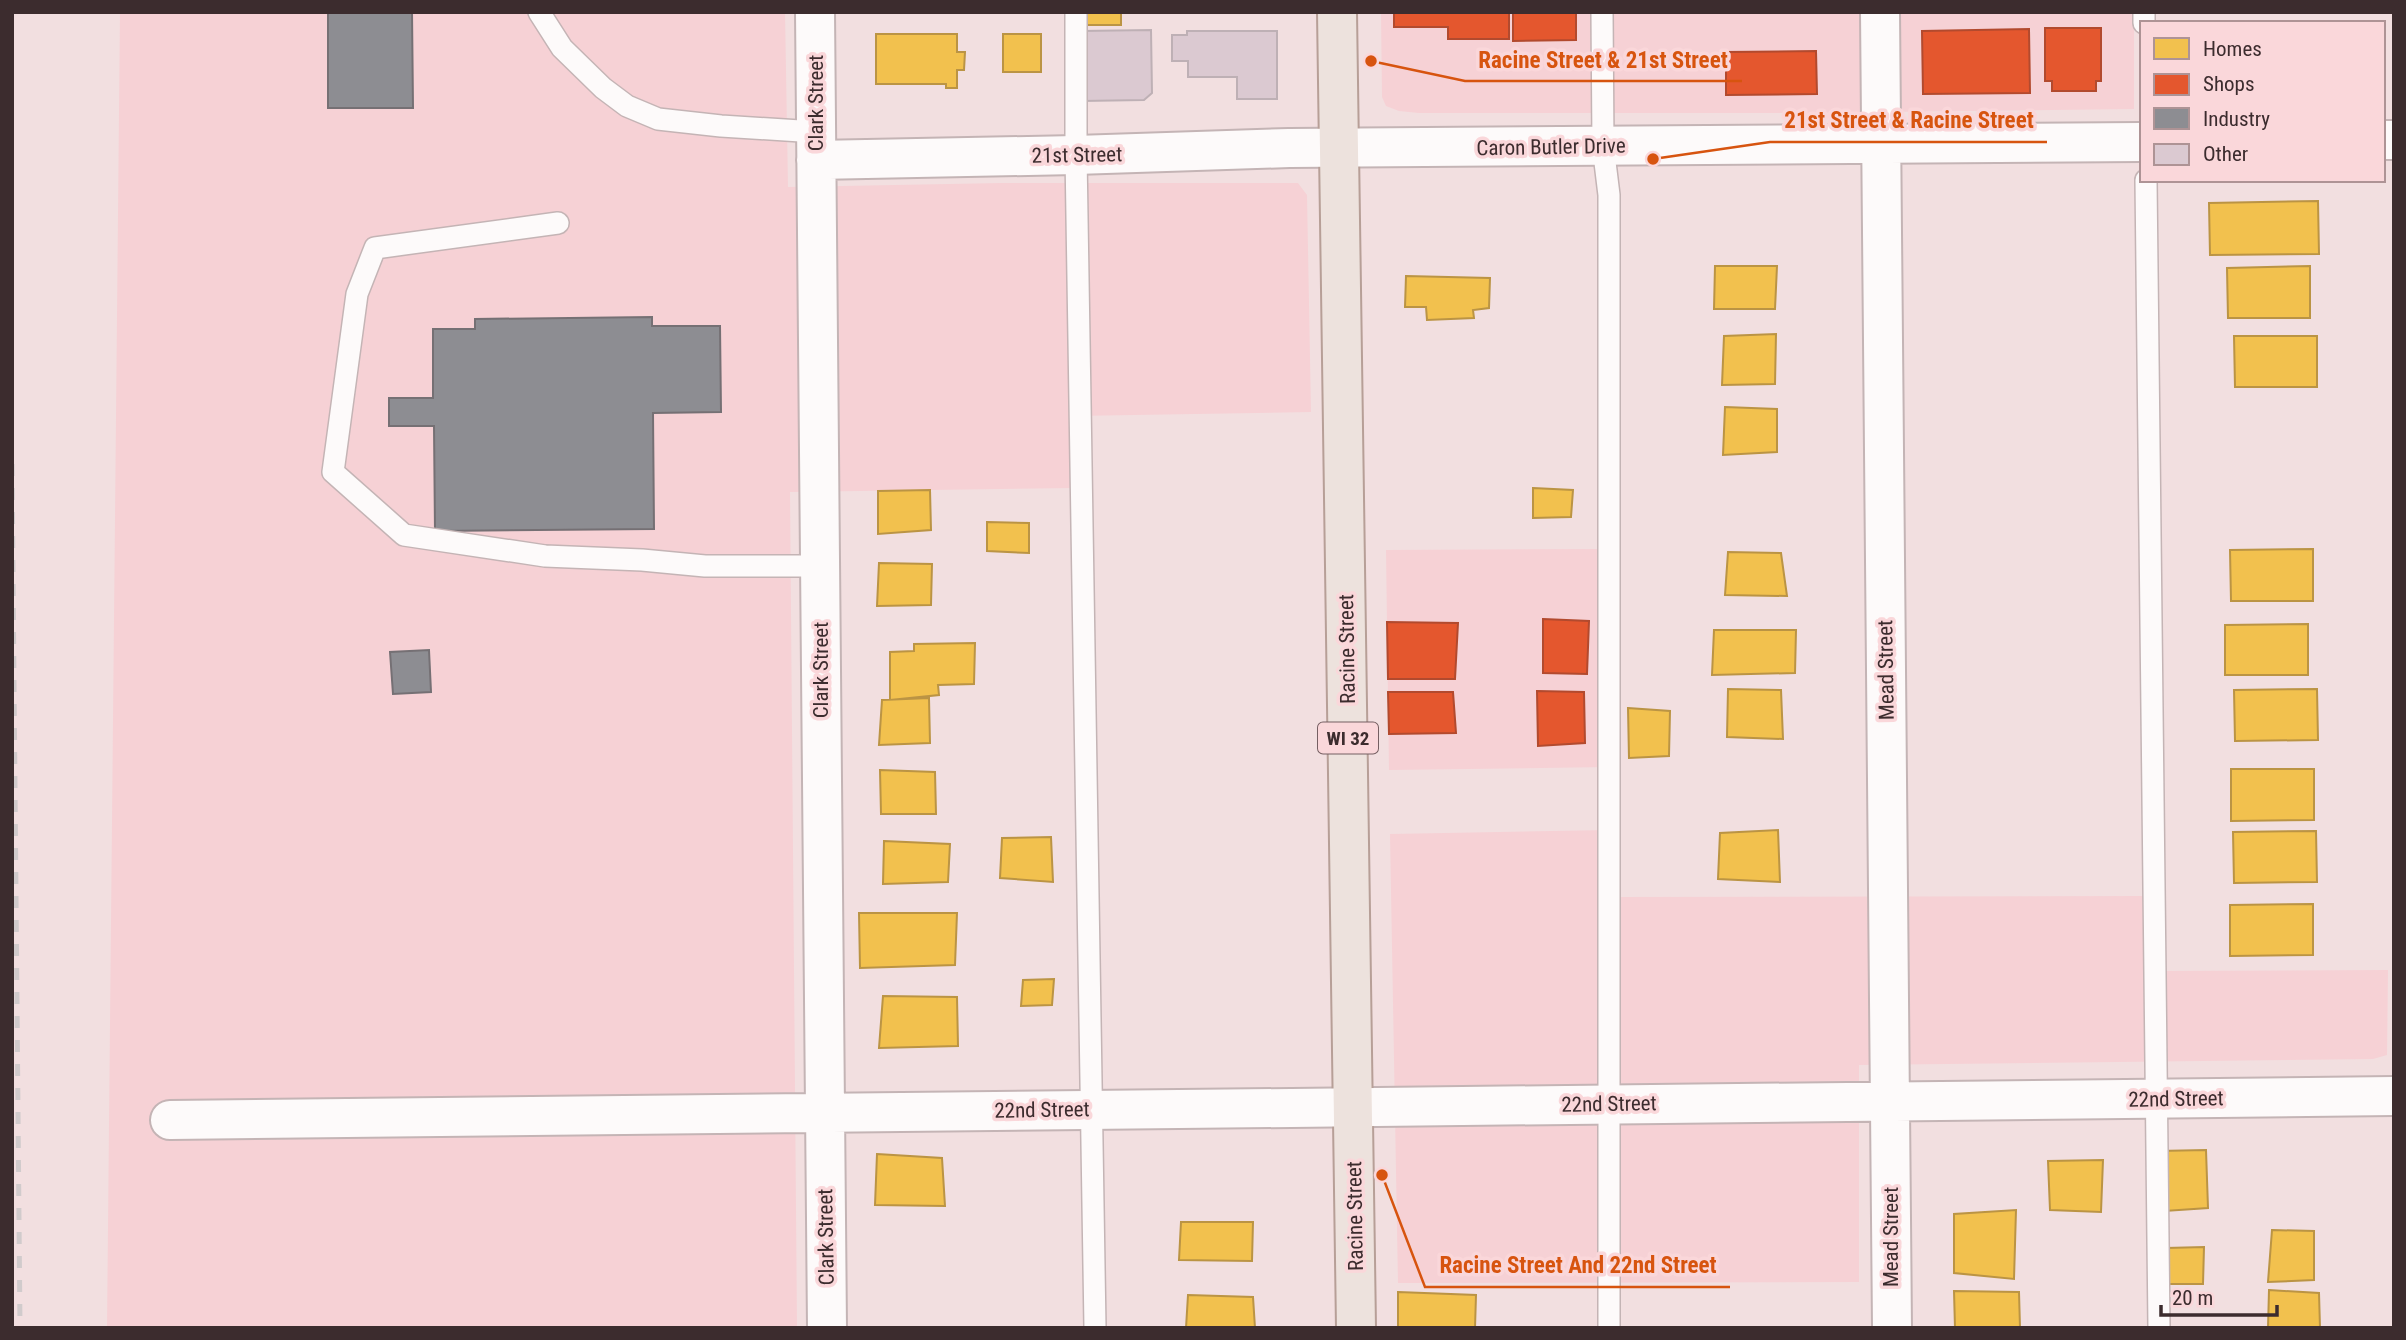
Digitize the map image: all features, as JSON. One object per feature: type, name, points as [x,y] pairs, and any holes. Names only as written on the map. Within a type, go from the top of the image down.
[{"type":"main road","name":"Racine Street","points":[[1337,12],[1356,1328]]},
{"type":"street","name":"Clark Street","points":[[815,12],[827,1328]]},
{"type":"street","name":"Mead Street","points":[[1880,12],[1892,1328]]},
{"type":"street","name":"Caron Butler Drive","points":[[1338,149],[2140,142]]},
{"type":"street","name":"21st Street","points":[[816,146],[1076,155],[1289,148],[1338,149]]},
{"type":"street","name":"22nd Street","points":[[170,1120],[2394,1096]]},
{"type":"lane","points":[[539,12],[562,48],[603,88],[626,106],[658,119],[721,126],[816,146]]},
{"type":"lane","points":[[1076,12],[1095,1328]]},
{"type":"lane","points":[[1602,12],[1604,146],[1609,195],[1609,1328]]},
{"type":"lane","points":[[2146,182],[2159,1328]]},
{"type":"lane","points":[[558,223],[375,248],[357,294],[333,472],[404,535],[545,556],[705,566],[820,566]]},
{"type":"shaded area","points":[[120,12],[785,12],[788,187],[1002,183],[1298,183],[1307,195],[1311,412],[1073,416],[1073,488],[790,492],[797,1328],[107,1328]]},
{"type":"shaded area","points":[[1381,12],[2134,12],[2134,109],[1798,113],[1399,111],[1386,106],[1382,97]]},
{"type":"shaded area","points":[[1605,549],[1609,767],[1389,770],[1386,550]]},
{"type":"shaded area","points":[[1608,830],[1610,897],[2146,896],[2147,971],[2388,970],[2387,1055],[2373,1059],[1859,1065],[1859,1282],[1398,1283],[1390,834]]},
{"type":"building: Homes","points":[[1082,12],[1121,12],[1121,25],[1082,25]]},
{"type":"building: Homes","points":[[876,34],[957,34],[957,52],[965,52],[964,70],[957,70],[957,88],[946,88],[946,84],[876,84]]},
{"type":"building: Homes","points":[[1003,34],[1041,34],[1041,72],[1003,72]]},
{"type":"building: Homes","points":[[2318,201],[2319,254],[2210,255],[2209,203]]},
{"type":"building: Homes","points":[[1715,266],[1777,266],[1775,309],[1714,309]]},
{"type":"building: Homes","points":[[2310,266],[2310,318],[2228,318],[2227,268]]},
{"type":"building: Homes","points":[[1406,276],[1490,278],[1489,308],[1473,310],[1474,318],[1427,320],[1426,307],[1405,307]]},
{"type":"building: Homes","points":[[1776,334],[1775,384],[1722,385],[1724,336]]},
{"type":"building: Homes","points":[[2234,336],[2317,336],[2317,387],[2235,387]]},
{"type":"building: Homes","points":[[1725,407],[1777,409],[1777,452],[1723,455]]},
{"type":"building: Homes","points":[[1533,488],[1573,490],[1571,517],[1533,518]]},
{"type":"building: Homes","points":[[930,490],[931,530],[878,534],[878,491]]},
{"type":"building: Homes","points":[[987,522],[1029,523],[1029,553],[987,551]]},
{"type":"building: Homes","points":[[2313,549],[2313,601],[2231,601],[2230,550]]},
{"type":"building: Homes","points":[[1728,552],[1781,553],[1787,596],[1725,595]]},
{"type":"building: Homes","points":[[879,563],[932,564],[931,605],[877,606]]},
{"type":"building: Homes","points":[[2308,624],[2308,675],[2225,675],[2225,625]]},
{"type":"building: Homes","points":[[1714,630],[1796,630],[1795,673],[1712,675]]},
{"type":"building: Homes","points":[[975,643],[974,684],[938,685],[939,695],[890,700],[890,652],[914,651],[914,644]]},
{"type":"building: Homes","points":[[1728,689],[1781,690],[1783,739],[1727,737]]},
{"type":"building: Homes","points":[[2317,689],[2318,740],[2235,741],[2234,690]]},
{"type":"building: Homes","points":[[929,698],[930,743],[879,745],[882,700]]},
{"type":"building: Homes","points":[[1628,708],[1670,711],[1669,756],[1629,758]]},
{"type":"building: Homes","points":[[2231,769],[2314,769],[2314,820],[2231,821]]},
{"type":"building: Homes","points":[[880,770],[935,772],[936,814],[881,814]]},
{"type":"building: Homes","points":[[1778,830],[1780,882],[1718,879],[1720,833]]},
{"type":"building: Homes","points":[[2316,831],[2317,882],[2234,883],[2233,832]]},
{"type":"building: Homes","points":[[1051,837],[1053,882],[1000,878],[1002,838]]},
{"type":"building: Homes","points":[[884,841],[950,844],[948,882],[883,884]]},
{"type":"building: Homes","points":[[2313,904],[2313,955],[2230,956],[2230,905]]},
{"type":"building: Homes","points":[[859,913],[957,913],[955,965],[860,968]]},
{"type":"building: Homes","points":[[1054,979],[1052,1005],[1021,1006],[1023,980]]},
{"type":"building: Homes","points":[[883,996],[957,997],[958,1046],[879,1048]]},
{"type":"building: Homes","points":[[2206,1150],[2208,1208],[2150,1212],[2158,1151]]},
{"type":"building: Homes","points":[[877,1154],[942,1158],[945,1206],[875,1205]]},
{"type":"building: Homes","points":[[2103,1160],[2101,1212],[2050,1210],[2048,1161]]},
{"type":"building: Homes","points":[[2016,1210],[2014,1279],[1954,1273],[1954,1214]]},
{"type":"building: Homes","points":[[1181,1222],[1253,1222],[1252,1261],[1179,1260]]},
{"type":"building: Homes","points":[[2272,1230],[2314,1231],[2314,1280],[2268,1282]]},
{"type":"building: Homes","points":[[2204,1247],[2203,1284],[2166,1284],[2166,1248]]},
{"type":"building: Homes","points":[[2269,1290],[2319,1293],[2320,1328],[2268,1328]]},
{"type":"building: Homes","points":[[1954,1291],[2019,1292],[2020,1328],[1955,1328]]},
{"type":"building: Homes","points":[[1398,1292],[1476,1295],[1475,1328],[1398,1328]]},
{"type":"building: Homes","points":[[1188,1295],[1253,1297],[1255,1328],[1186,1328]]},
{"type":"building: Shops","points":[[1394,12],[1509,12],[1509,39],[1448,39],[1448,27],[1394,27]]},
{"type":"building: Shops","points":[[1513,12],[1576,12],[1576,40],[1513,41]]},
{"type":"building: Shops","points":[[2045,28],[2101,28],[2101,81],[2096,81],[2096,91],[2052,91],[2052,81],[2045,81]]},
{"type":"building: Shops","points":[[2029,29],[2030,93],[1923,94],[1922,31]]},
{"type":"building: Shops","points":[[1816,51],[1817,94],[1726,95],[1726,52]]},
{"type":"building: Shops","points":[[1543,619],[1589,621],[1587,674],[1543,673]]},
{"type":"building: Shops","points":[[1387,622],[1458,623],[1455,679],[1388,679]]},
{"type":"building: Shops","points":[[1537,691],[1584,692],[1585,743],[1538,746]]},
{"type":"building: Shops","points":[[1388,692],[1453,692],[1456,733],[1389,734]]},
{"type":"building: Industry","points":[[328,12],[412,12],[413,108],[328,108]]},
{"type":"building: Industry","points":[[652,317],[652,326],[720,326],[721,412],[653,413],[654,529],[435,531],[434,426],[389,426],[389,398],[433,398],[433,329],[475,329],[475,319]]},
{"type":"building: Industry","points":[[429,650],[431,692],[393,694],[390,652]]},
{"type":"building: Other","points":[[1151,30],[1152,93],[1144,100],[1082,101],[1081,31]]},
{"type":"building: Other","points":[[1187,31],[1277,31],[1277,99],[1237,99],[1237,77],[1188,77],[1188,61],[1172,61],[1172,35],[1187,35]]},
{"type":"railway","points":[[12,464],[20,1328]]},
{"type":"place","name":"Racine Street & 21st Street","points":[[1371,61]]},
{"type":"place","name":"21st Street & Racine Street","points":[[1653,159]]},
{"type":"place","name":"Racine Street And 22nd Street","points":[[1382,1175]]}]
